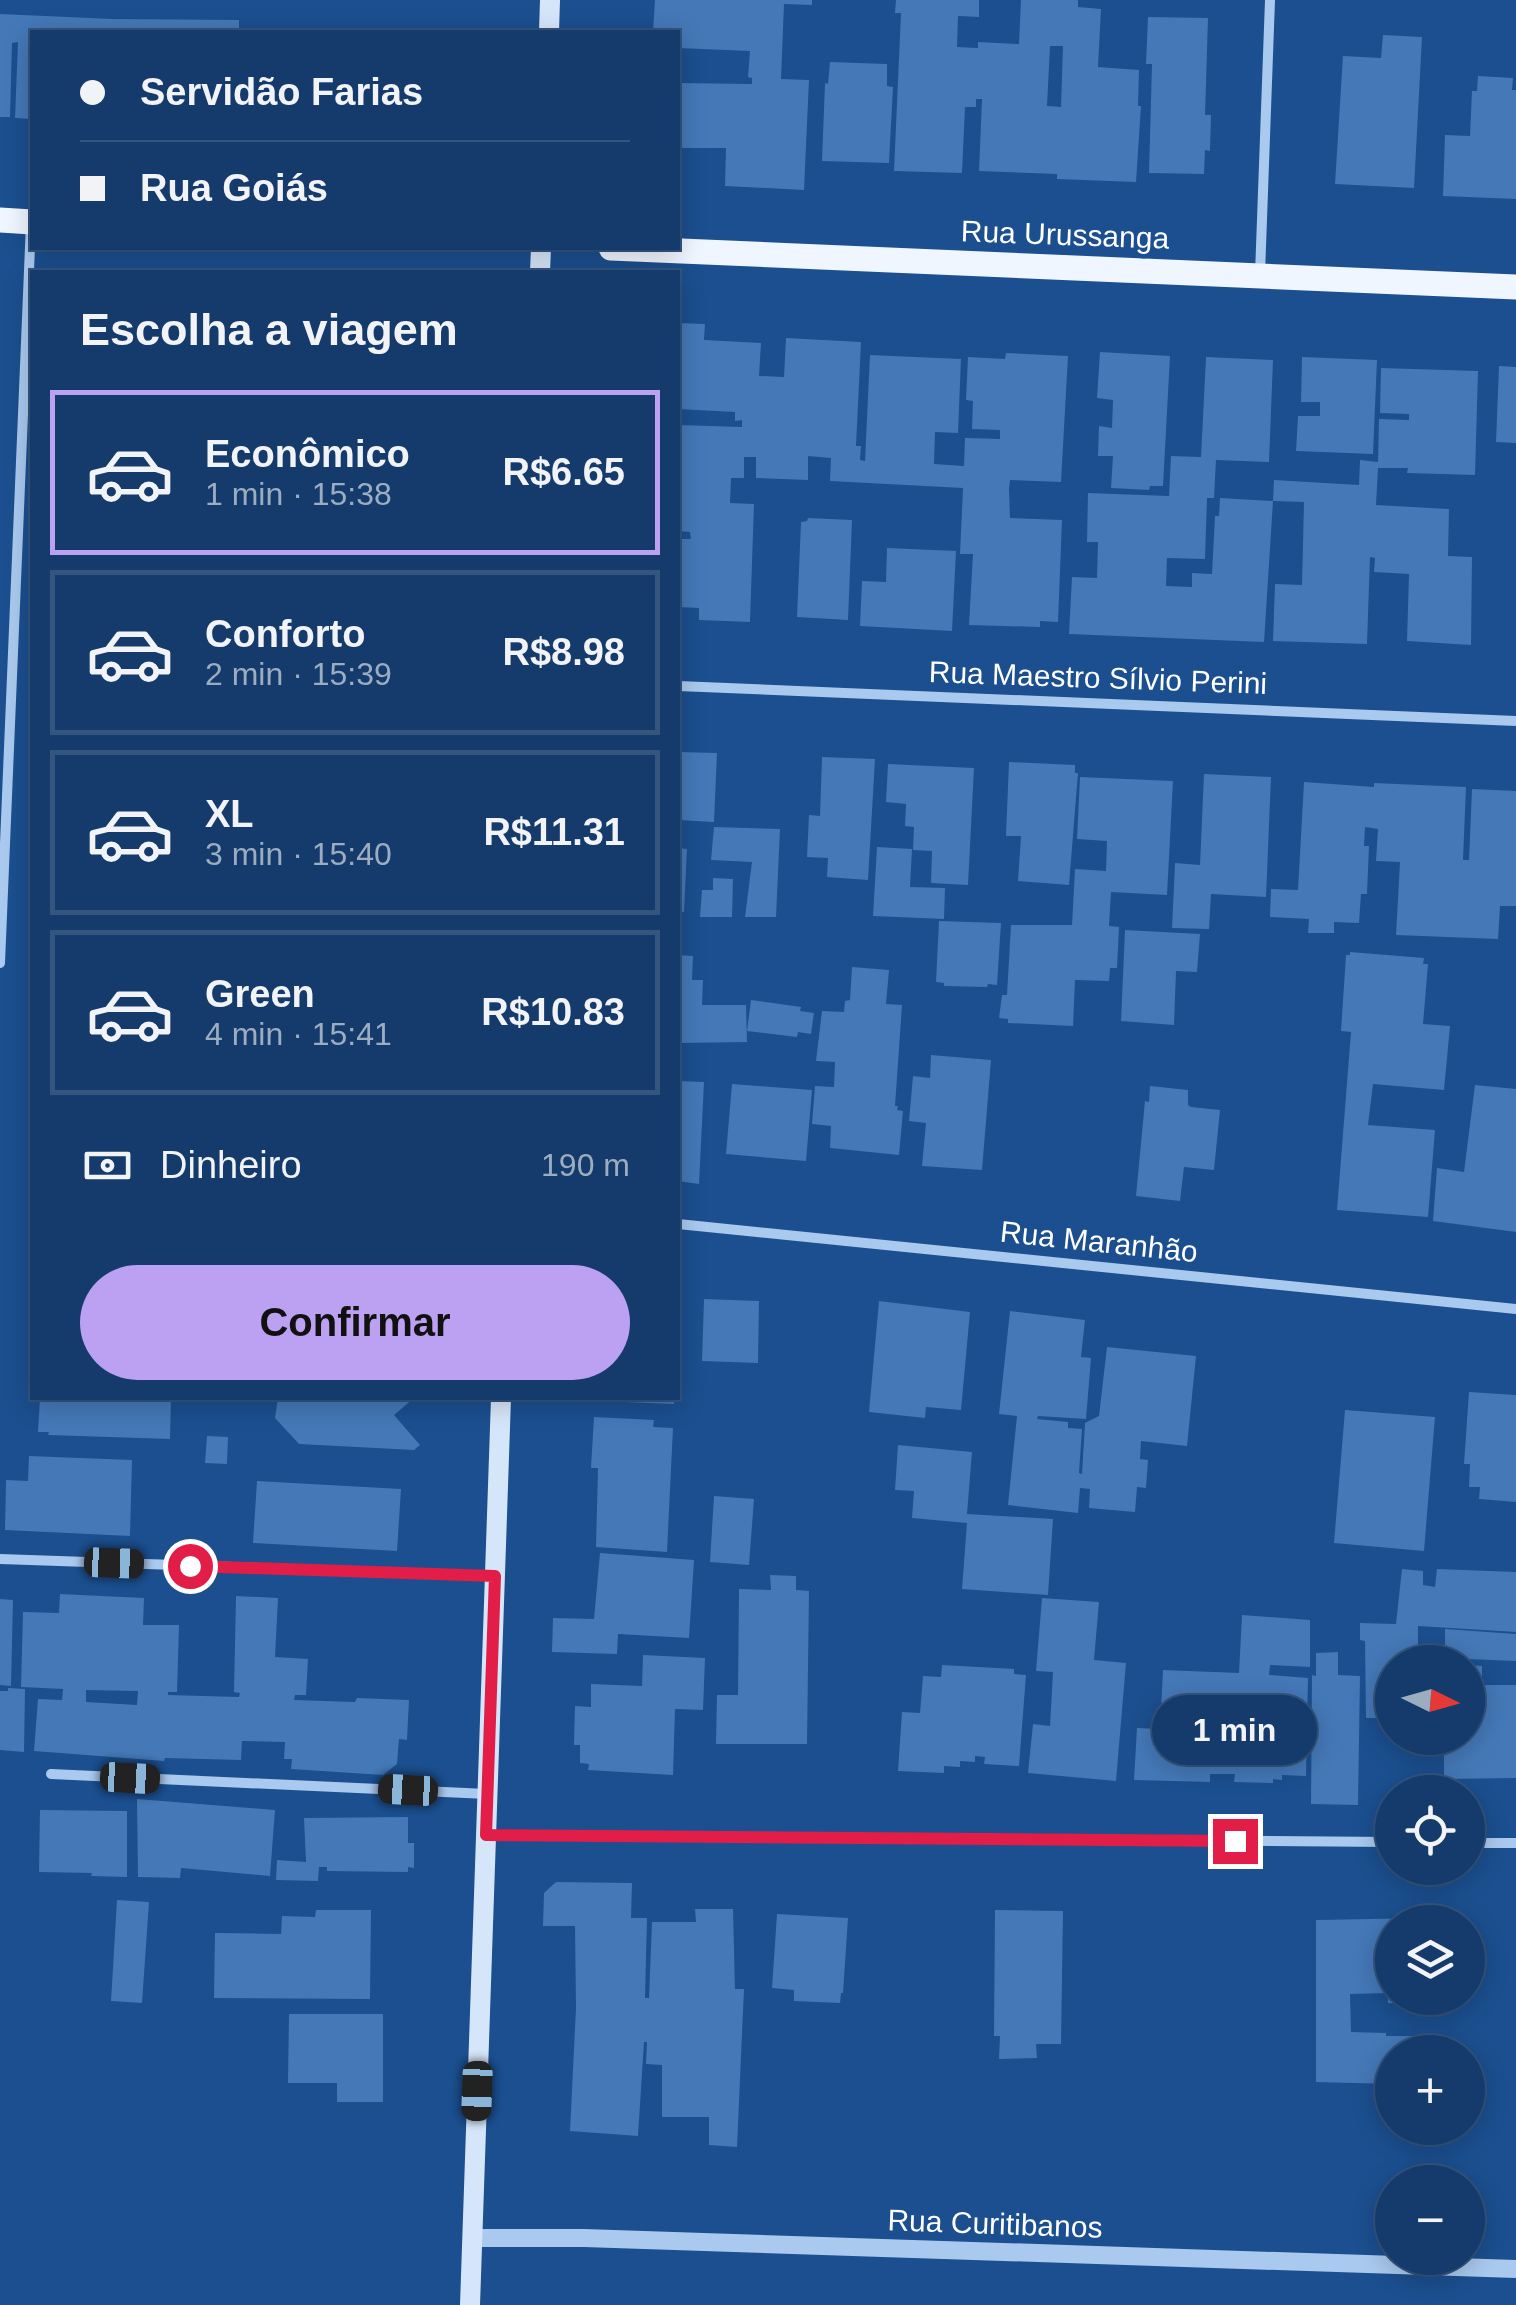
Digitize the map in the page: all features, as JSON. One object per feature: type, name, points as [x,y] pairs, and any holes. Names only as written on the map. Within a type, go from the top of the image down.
[{"type":"main road","points":[[549,30],[550,0]]},
{"type":"main road","points":[[0,220],[30,222]]},
{"type":"main road","name":"Rua Urussanga","points":[[657,250],[1516,287]]},
{"type":"main road","points":[[470,2305],[501,1400]]},
{"type":"street","points":[[1260,276],[1270,0]]},
{"type":"street","points":[[0,963],[31,250]]},
{"type":"street","name":"Rua Maestro Sílvio Perini","points":[[680,686],[1516,720]]},
{"type":"street","name":"Rua Maranhão","points":[[680,1224],[1516,1309]]},
{"type":"street","points":[[0,1560],[495,1576]]},
{"type":"street","points":[[50,1774],[488,1794]]},
{"type":"street","points":[[486,1835],[1375,1842]]},
{"type":"street","points":[[1485,1842],[1516,1843]]},
{"type":"street","name":"Rua Curitibanos","points":[[472,2238],[584,2238],[1516,2269]]},
{"type":"building","points":[[655,0],[812,0],[812,5],[784,4],[781,79],[809,80],[804,190],[725,186],[726,148],[680,148],[680,83],[752,84],[748,77],[750,51],[680,48],[680,30],[653,30]]},
{"type":"building","points":[[896,0],[979,0],[979,17],[958,16],[957,47],[978,48],[978,42],[1019,44],[1021,0],[1078,0],[1078,7],[1101,9],[1098,67],[1139,70],[1136,182],[979,171],[982,99],[976,99],[976,107],[965,107],[962,173],[894,171],[901,13],[895,13]],"holes":[[[1050,46],[1063,46],[1061,107],[1047,106]]]},
{"type":"building","points":[[0,14],[239,20],[239,30],[30,30],[30,119],[15,118],[18,42],[12,43],[10,117],[0,117]]},
{"type":"building","points":[[1148,17],[1208,18],[1205,115],[1211,115],[1210,151],[1205,150],[1204,174],[1149,173],[1152,64],[1146,64]]},
{"type":"building","points":[[1383,35],[1422,37],[1414,188],[1335,184],[1343,56],[1381,58]]},
{"type":"building","points":[[830,62],[887,64],[887,86],[893,87],[889,163],[822,161],[825,83],[828,84]]},
{"type":"building","points":[[1478,76],[1513,78],[1516,199],[1443,196],[1445,135],[1470,136],[1472,91],[1477,91]]},
{"type":"building","points":[[680,323],[705,324],[704,340],[761,343],[759,376],[784,377],[786,338],[861,342],[856,446],[861,446],[860,460],[865,461],[870,355],[961,359],[958,433],[935,432],[934,464],[964,466],[965,438],[1000,439],[1000,430],[972,429],[973,401],[966,400],[968,357],[1005,359],[1006,353],[1068,356],[1061,482],[1010,480],[1009,489],[1010,518],[1062,520],[1058,622],[1040,621],[1040,627],[969,625],[973,554],[960,554],[963,488],[830,481],[831,458],[808,456],[808,480],[756,478],[756,457],[744,457],[744,478],[731,478],[730,503],[754,504],[750,622],[699,620],[699,608],[680,607],[680,539],[691,539],[690,532],[680,531],[680,425],[742,427],[742,420],[735,421],[735,412],[680,409]]},
{"type":"building","points":[[1100,352],[1170,356],[1163,486],[1150,486],[1149,490],[1111,488],[1113,456],[1098,456],[1099,426],[1112,428],[1113,400],[1097,398]]},
{"type":"building","points":[[1206,357],[1273,360],[1269,462],[1216,460],[1214,498],[1207,498],[1205,559],[1167,558],[1166,586],[1192,587],[1192,573],[1212,574],[1215,516],[1219,516],[1220,498],[1273,501],[1264,642],[1069,634],[1072,577],[1097,578],[1098,542],[1087,542],[1088,493],[1169,496],[1171,456],[1201,457]]},
{"type":"building","points":[[1302,357],[1377,360],[1373,454],[1296,451],[1298,416],[1320,416],[1320,402],[1301,402]]},
{"type":"building","points":[[1499,366],[1516,367],[1516,443],[1496,442]]},
{"type":"building","points":[[1381,368],[1478,371],[1475,475],[1378,468],[1376,505],[1449,509],[1448,556],[1472,557],[1471,645],[1407,641],[1409,574],[1374,572],[1375,558],[1370,557],[1367,644],[1273,641],[1275,584],[1302,585],[1304,502],[1273,501],[1274,480],[1359,485],[1360,460],[1378,462],[1379,419],[1409,420],[1409,414],[1380,413]]},
{"type":"building","points":[[808,518],[852,520],[848,620],[797,617],[801,522]]},
{"type":"building","points":[[887,548],[956,551],[952,631],[860,626],[862,581],[886,582]]},
{"type":"building","points":[[680,752],[717,753],[714,822],[680,820]]},
{"type":"building","points":[[822,757],[875,759],[868,880],[827,877],[828,858],[807,857],[809,815],[820,816]]},
{"type":"building","points":[[1009,762],[1075,765],[1078,773],[1069,885],[1018,881],[1021,836],[1006,836]]},
{"type":"building","points":[[888,764],[974,768],[968,885],[931,883],[932,851],[913,850],[914,827],[905,826],[906,804],[886,802]]},
{"type":"building","points":[[1204,774],[1271,777],[1266,897],[1211,894],[1209,929],[1172,928],[1175,863],[1200,865]]},
{"type":"building","points":[[1080,777],[1173,781],[1167,895],[1111,892],[1109,926],[1119,927],[1117,968],[1110,968],[1109,981],[1075,980],[1073,1026],[1008,1023],[1008,1019],[999,1018],[1002,995],[1007,995],[1011,925],[1072,925],[1075,869],[1106,871],[1107,841],[1077,839]]},
{"type":"building","points":[[1304,782],[1466,787],[1463,860],[1469,860],[1472,789],[1516,791],[1516,906],[1500,906],[1498,939],[1396,935],[1400,862],[1376,861],[1378,829],[1365,827],[1364,846],[1369,846],[1367,894],[1361,894],[1359,923],[1334,922],[1334,933],[1308,933],[1309,919],[1270,917],[1271,889],[1298,890]]},
{"type":"building","points":[[714,827],[780,829],[776,917],[745,917],[752,862],[711,860]]},
{"type":"building","points":[[877,847],[912,849],[910,887],[945,888],[944,919],[873,916]]},
{"type":"building","points":[[680,848],[687,849],[684,912],[680,911]]},
{"type":"building","points":[[713,878],[733,879],[732,917],[700,917],[702,890],[713,890]]},
{"type":"building","points":[[939,921],[1001,923],[997,985],[944,986],[936,982]]},
{"type":"building","points":[[1125,930],[1200,934],[1197,972],[1176,971],[1174,1025],[1121,1021]]},
{"type":"building","points":[[1350,952],[1424,958],[1423,964],[1428,964],[1423,1024],[1450,1026],[1444,1090],[1373,1084],[1368,1125],[1435,1130],[1428,1217],[1337,1210],[1351,1032],[1341,1031],[1346,955]]},
{"type":"building","points":[[680,955],[693,956],[692,980],[703,980],[702,1005],[746,1005],[747,1042],[680,1043]]},
{"type":"building","points":[[852,967],[889,970],[886,1004],[902,1005],[895,1106],[903,1111],[899,1155],[830,1148],[831,1126],[812,1124],[815,1086],[834,1087],[835,1062],[816,1061],[822,1011],[844,1012],[845,1001],[850,1000]]},
{"type":"building","points":[[751,1000],[801,1007],[800,1011],[814,1013],[811,1034],[798,1032],[797,1037],[747,1031]]},
{"type":"building","points":[[931,1055],[991,1060],[982,1170],[922,1166],[926,1123],[909,1121],[913,1076],[930,1078]]},
{"type":"building","points":[[680,1081],[704,1082],[699,1184],[680,1181]]},
{"type":"building","points":[[732,1084],[812,1090],[806,1161],[726,1154]]},
{"type":"building","points":[[1475,1085],[1516,1089],[1516,1232],[1433,1221],[1437,1168],[1464,1172]]},
{"type":"building","points":[[1150,1086],[1188,1090],[1191,1107],[1220,1110],[1214,1170],[1184,1167],[1180,1201],[1136,1196],[1145,1101],[1149,1102]]},
{"type":"building","points":[[704,1299],[759,1301],[758,1363],[702,1361]]},
{"type":"building","points":[[879,1301],[970,1312],[961,1410],[926,1407],[925,1418],[869,1412]]},
{"type":"building","points":[[1010,1311],[1085,1320],[1081,1357],[1091,1358],[1086,1419],[1037,1419],[1068,1422],[1068,1428],[1082,1429],[1082,1474],[1085,1423],[1099,1416],[1107,1347],[1196,1356],[1187,1446],[1141,1441],[1140,1459],[1148,1460],[1146,1488],[1137,1487],[1135,1512],[1089,1508],[1090,1489],[1080,1488],[1078,1513],[1008,1505],[1017,1416],[999,1414]]},
{"type":"building","points":[[1469,1392],[1516,1395],[1516,1502],[1479,1499],[1480,1487],[1469,1487],[1470,1464],[1464,1464]]},
{"type":"building","points":[[40,1400],[171,1400],[170,1439],[38,1432]]},
{"type":"building","points":[[278,1400],[412,1400],[394,1415],[420,1445],[414,1450],[299,1444],[275,1418]]},
{"type":"building","points":[[674,1400],[674,1404],[599,1401]]},
{"type":"building","points":[[1345,1410],[1435,1417],[1424,1551],[1334,1543]]},
{"type":"building","points":[[594,1417],[654,1420],[653,1427],[673,1428],[667,1552],[596,1547],[598,1468],[591,1468]]},
{"type":"building","points":[[207,1436],[228,1437],[227,1464],[205,1463]]},
{"type":"building","points":[[898,1445],[972,1452],[967,1514],[1053,1519],[1048,1595],[962,1589],[967,1523],[912,1518],[914,1491],[895,1490]]},
{"type":"building","points":[[29,1456],[132,1460],[130,1536],[5,1530],[6,1480],[28,1481]]},
{"type":"building","points":[[257,1481],[401,1489],[397,1551],[253,1543]]},
{"type":"building","points":[[714,1496],[754,1499],[749,1565],[710,1562]]},
{"type":"building","points":[[600,1553],[694,1560],[689,1638],[618,1634],[617,1654],[552,1652],[553,1618],[594,1619]]},
{"type":"building","points":[[1402,1569],[1423,1571],[1423,1585],[1435,1587],[1437,1569],[1516,1572],[1516,1632],[1418,1626],[1418,1645],[1375,1645],[1375,1718],[1366,1718],[1365,1641],[1360,1640],[1360,1623],[1396,1624]]},
{"type":"building","points":[[770,1575],[796,1576],[796,1590],[809,1591],[807,1744],[716,1744],[717,1695],[738,1695],[739,1589],[771,1590]]},
{"type":"building","points":[[60,1594],[144,1598],[143,1625],[179,1625],[177,1692],[168,1695],[239,1697],[240,1693],[234,1692],[236,1596],[278,1598],[275,1657],[308,1659],[306,1695],[295,1695],[294,1700],[409,1700],[407,1740],[399,1739],[397,1764],[383,1775],[291,1769],[292,1759],[284,1759],[285,1742],[242,1741],[241,1760],[164,1761],[34,1751],[38,1699],[62,1700],[63,1689],[21,1687],[23,1612],[59,1613]],"holes":[[[86,1690],[138,1691],[137,1705],[86,1702]]]},
{"type":"building","points":[[1042,1598],[1099,1602],[1094,1660],[1126,1663],[1116,1781],[1028,1773],[1033,1724],[1050,1726],[1053,1672],[1036,1671]]},
{"type":"building","points":[[0,1599],[13,1600],[11,1686],[0,1685]]},
{"type":"building","points":[[1242,1615],[1310,1620],[1310,1667],[1270,1665],[1269,1675],[1308,1678],[1306,1776],[1282,1775],[1282,1780],[1273,1779],[1273,1783],[1234,1782],[1235,1774],[1210,1774],[1210,1782],[1134,1780],[1137,1728],[1160,1729],[1163,1670],[1239,1673]]},
{"type":"building","points":[[1445,1629],[1516,1634],[1516,1661],[1485,1660],[1485,1645],[1445,1645]]},
{"type":"building","points":[[1338,1652],[1338,1675],[1360,1676],[1358,1805],[1311,1804],[1312,1675],[1316,1676],[1316,1653]]},
{"type":"building","points":[[643,1655],[705,1658],[703,1710],[675,1709],[673,1775],[588,1770],[589,1764],[580,1763],[580,1745],[574,1745],[575,1706],[591,1707],[591,1684],[642,1686]]},
{"type":"building","points":[[942,1665],[1014,1669],[1014,1674],[1026,1675],[1019,1766],[984,1764],[985,1757],[975,1756],[975,1762],[960,1761],[960,1767],[944,1766],[944,1773],[898,1771],[902,1712],[920,1713],[923,1676],[941,1677]]},
{"type":"building","points":[[1485,1685],[1516,1685],[1516,1778],[1444,1775],[1444,1755],[1485,1755]]},
{"type":"building","points":[[25,1689],[24,1752],[0,1750],[0,1691]]},
{"type":"building","points":[[137,1799],[275,1810],[270,1876],[181,1868],[180,1878],[138,1877]]},
{"type":"building","points":[[40,1810],[127,1811],[127,1877],[39,1872]]},
{"type":"building","points":[[408,1817],[408,1843],[414,1843],[414,1868],[408,1867],[408,1872],[327,1871],[327,1867],[319,1867],[318,1881],[276,1880],[277,1860],[306,1862],[304,1818]]},
{"type":"building","points":[[556,1882],[632,1883],[631,1918],[647,1918],[645,1998],[649,1998],[652,1922],[696,1922],[695,1909],[733,1909],[735,1989],[744,1989],[737,2147],[709,2145],[709,2117],[662,2117],[662,2065],[646,2064],[647,2042],[638,2136],[570,2131],[575,1926],[543,1926],[544,1893]]},
{"type":"building","points":[[117,1900],[149,1902],[142,2003],[111,2001]]},
{"type":"building","points":[[316,1910],[371,1910],[370,1999],[214,1998],[215,1933],[281,1934],[282,1916],[315,1917]]},
{"type":"building","points":[[995,1910],[1063,1911],[1061,2044],[1036,2044],[1037,2058],[999,2059],[1000,2036],[994,2036]]},
{"type":"building","points":[[777,1914],[848,1918],[840,2003],[794,2001],[794,1990],[772,1988]]},
{"type":"building","points":[[1375,1919],[1375,1993],[1350,1994],[1351,2032],[1386,2033],[1375,2035],[1375,2084],[1316,2082],[1316,1920]]},
{"type":"building","points":[[289,2014],[383,2014],[383,2102],[337,2102],[337,2083],[288,2083]]},
{"type":"route","points":[[190,1566],[495,1576],[486,1835],[1235,1841]]}]
